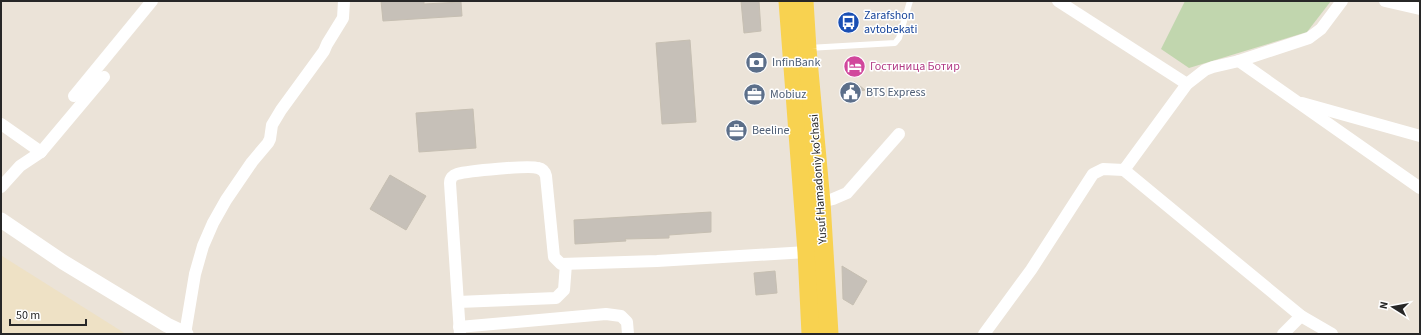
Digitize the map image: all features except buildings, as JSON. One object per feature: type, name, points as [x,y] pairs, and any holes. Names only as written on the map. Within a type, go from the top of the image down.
[{"type":"main road","name":"Yusuf Hamadoniy ko'chasi","points":[[788,1],[807,252],[811,334]]},
{"type":"main road","name":"Yusuf Hamadoniy ko'chasi","points":[[804,1],[821,202],[829,334]]},
{"type":"street","points":[[74,96],[152,1]]},
{"type":"street","points":[[1,220],[164,329],[186,334],[195,274],[203,246],[213,223],[226,200],[268,143],[271,137],[272,125],[324,51],[343,18],[344,1]]},
{"type":"street","points":[[1058,1],[1187,84]]},
{"type":"street","points":[[1124,170],[1187,84],[1205,70],[1239,61],[1313,36],[1324,25],[1342,1]]},
{"type":"street","points":[[1385,1],[1420,9]]},
{"type":"street","points":[[1239,61],[1420,188]]},
{"type":"street","points":[[1,187],[20,166],[41,152],[104,77]]},
{"type":"street","points":[[1296,101],[1420,136]]},
{"type":"street","points":[[1,124],[41,152]]},
{"type":"street","points":[[821,202],[847,193],[899,134]]},
{"type":"street","points":[[628,334],[627,322],[621,316],[606,314],[460,331],[450,183],[451,178],[456,174],[484,170],[536,167],[545,172],[554,257],[558,262],[566,264],[657,261],[807,252]]},
{"type":"street","points":[[984,334],[1031,270],[1093,174],[1102,169],[1124,170],[1301,316],[1332,334]]},
{"type":"street","points":[[458,302],[556,298],[564,290],[566,264]]},
{"type":"street","points":[[1283,334],[1301,316]]},
{"type":"lane","points":[[807,49],[895,44],[899,38],[910,1]]},
{"type":"shaded area","points":[[2,256],[126,334],[1,334]]},
{"type":"green space","points":[[1185,1],[1331,1],[1307,32],[1189,68],[1161,49]]},
{"type":"place","name":"Zarafshon avtobekati","points":[[848,22]]},
{"type":"place","name":"InfinBank","points":[[756,62]]},
{"type":"place","name":"Гостиница Ботир","points":[[855,66]]},
{"type":"place","name":"BTS Express","points":[[851,92]]},
{"type":"place","name":"Mobiuz","points":[[754,94]]},
{"type":"place","name":"Beeline","points":[[736,130]]}]
